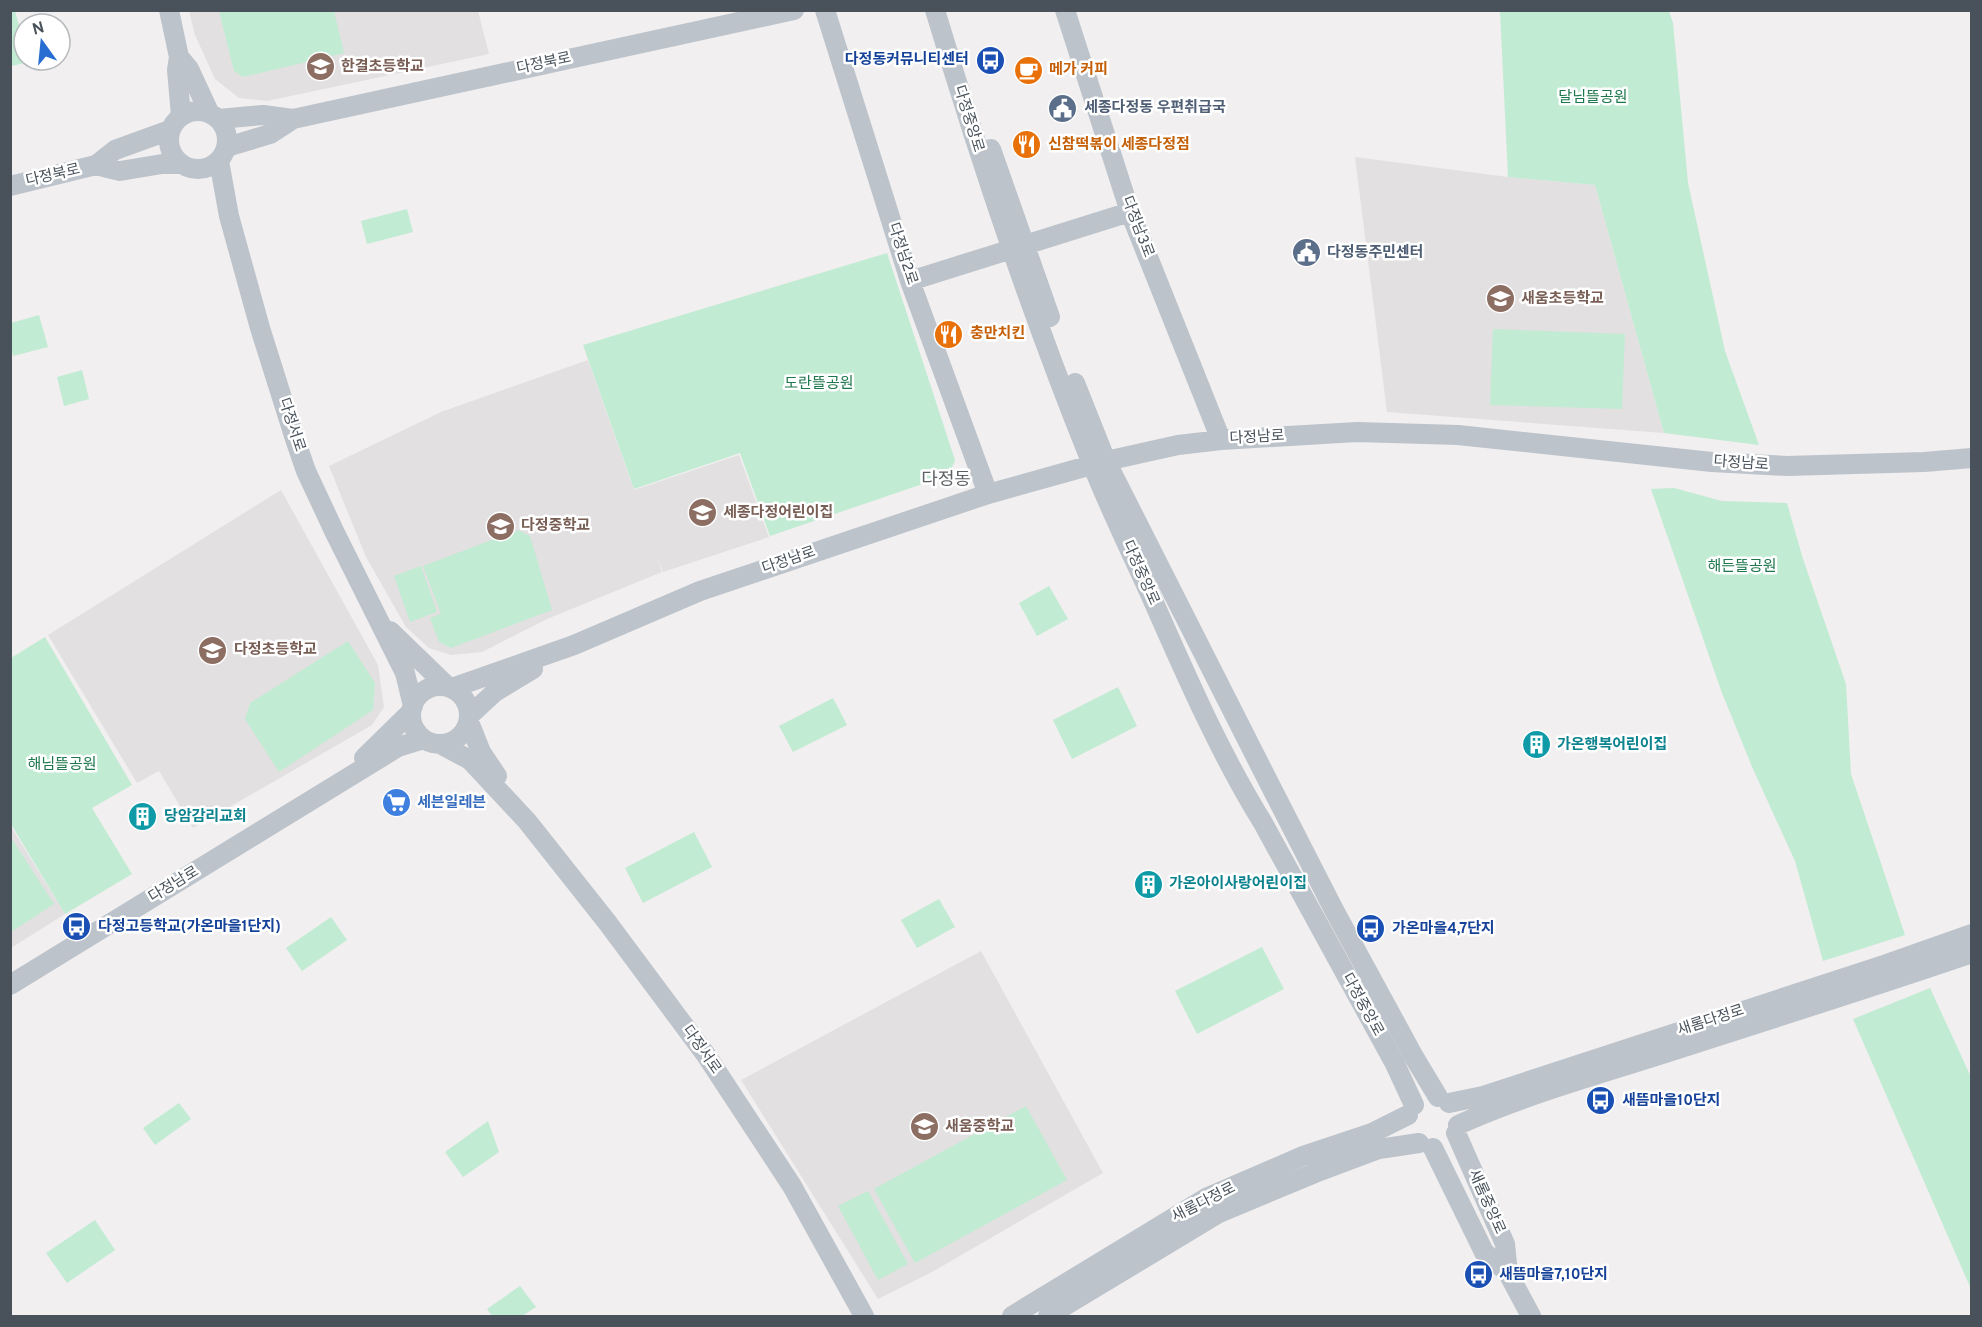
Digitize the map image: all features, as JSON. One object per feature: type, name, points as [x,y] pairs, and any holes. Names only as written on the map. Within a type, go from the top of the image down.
[{"type":"street","points":[[169,10],[179,57],[176,123],[168,140],[170,149],[174,157],[213,189],[229,216]]},
{"type":"street","name":"다정북로","points":[[293,119],[794,10]]},
{"type":"street","name":"다정남2로","points":[[825,10],[910,281],[988,494]]},
{"type":"street","name":"다정중앙로","points":[[935,10],[968,120],[1099,463],[1174,647],[1242,790],[1263,823],[1395,1064],[1411,1110]]},
{"type":"street","name":"다정중앙로","points":[[948,10],[1018,247]]},
{"type":"street","name":"다정남3로","points":[[1065,10],[1130,212],[1221,440]]},
{"type":"street","points":[[179,57],[189,69],[214,116],[225,127],[228,137],[223,154],[229,216]]},
{"type":"street","points":[[96,165],[115,150],[176,123],[190,112],[199,111],[214,116],[263,115],[293,119]]},
{"type":"street","points":[[96,165],[120,171],[162,164],[204,169],[223,154],[270,134],[293,119]]},
{"type":"street","name":"다정북로","points":[[10,186],[96,165]]},
{"type":"street","points":[[910,281],[1130,212]]},
{"type":"street","name":"다정서로","points":[[229,216],[260,328],[306,471],[350,565],[405,673],[412,709]]},
{"type":"street","name":"다정남로","points":[[574,645],[700,591],[988,494],[1099,463],[1178,445],[1221,440],[1357,432],[1458,435],[1712,462],[1787,466],[1924,462],[1971,458]]},
{"type":"street","name":"다정중앙로","points":[[1099,463],[1334,910],[1414,1057],[1444,1100]]},
{"type":"street","points":[[381,623],[449,687],[462,694],[468,704],[481,752],[526,820]]},
{"type":"street","points":[[337,785],[412,709],[418,696],[426,689],[436,686],[449,687],[574,645]]},
{"type":"street","points":[[337,785],[398,747],[453,741],[463,734],[470,718],[495,692],[574,645]]},
{"type":"street","points":[[412,709],[412,722],[417,732],[432,742],[470,760],[526,820]]},
{"type":"street","name":"다정남로","points":[[10,985],[337,785]]},
{"type":"street","name":"다정서로","points":[[526,820],[607,922],[706,1055],[792,1186],[852,1294]]},
{"type":"street","name":"새롬다정로","points":[[1444,1100],[1483,1096],[1884,966],[1971,934]]},
{"type":"street","name":"새롬다정로","points":[[1457,1129],[1490,1110],[1971,953]]},
{"type":"street","points":[[1425,1098],[1444,1100],[1457,1113],[1457,1129],[1444,1145],[1426,1145],[1411,1136],[1408,1126],[1411,1110],[1425,1098]]},
{"type":"street","name":"새롬다정로","points":[[1012,1317],[1206,1198],[1303,1156],[1372,1133],[1411,1110]]},
{"type":"street","name":"새롬중앙로","points":[[1457,1129],[1505,1245],[1508,1273]]},
{"type":"street","name":"새롬다정로","points":[[1047,1317],[1219,1213],[1379,1149],[1426,1145]]},
{"type":"street","name":"새롬중앙로","points":[[1426,1145],[1484,1252],[1508,1273],[1531,1317]]},
{"type":"street","points":[[852,1294],[864,1317]]},
{"type":"street","points":[[852,1294],[873,1317]]},
{"type":"shaded area","name":"한결초등학교","points":[[189,11],[478,11],[489,54],[267,101],[239,98],[215,79],[195,35]]},
{"type":"shaded area","name":"새움초등학교","points":[[1355,157],[1508,177],[1595,185],[1664,433],[1387,412]]},
{"type":"shaded area","name":"다정중학교","points":[[588,360],[634,490],[739,455],[769,537],[663,572],[657,557],[662,572],[547,619],[482,652],[451,655],[429,648],[406,627],[366,557],[329,466],[441,412]]},
{"type":"shaded area","name":"다정초등학교","points":[[281,490],[378,665],[384,707],[372,725],[193,828],[159,771],[137,783],[48,635]]},
{"type":"shaded area","points":[[10,825],[65,914],[11,948],[10,948]]},
{"type":"shaded area","name":"새움중학교","points":[[981,951],[1103,1173],[932,1272],[878,1299],[741,1080]]},
{"type":"green space","points":[[11,10],[15,12],[12,12],[11,66]]},
{"type":"green space","points":[[219,11],[334,11],[344,53],[243,77],[234,71]]},
{"type":"green space","name":"달님뜰공원","points":[[1500,11],[1669,11],[1673,23],[1688,183],[1725,351],[1759,445],[1664,433],[1595,185],[1508,177]]},
{"type":"green space","points":[[407,209],[413,232],[367,244],[361,221]]},
{"type":"green space","name":"도란뜰공원","points":[[887,253],[955,460],[949,475],[770,536],[740,453],[634,489],[583,345]]},
{"type":"green space","points":[[39,315],[48,347],[13,356],[11,323]]},
{"type":"green space","points":[[1493,329],[1625,334],[1622,409],[1490,405]]},
{"type":"green space","points":[[82,370],[89,399],[64,406],[57,377]]},
{"type":"green space","name":"해든뜰공원","points":[[1674,488],[1722,501],[1787,503],[1803,559],[1846,684],[1851,774],[1905,935],[1823,961],[1795,861],[1753,769],[1722,693],[1651,489]]},
{"type":"green space","points":[[518,530],[530,536],[552,610],[451,648],[439,642],[430,618],[441,614],[423,566]]},
{"type":"green space","points":[[421,566],[437,612],[410,622],[394,576]]},
{"type":"green space","points":[[1049,586],[1068,619],[1037,636],[1019,603]]},
{"type":"green space","name":"해님뜰공원","points":[[45,637],[132,785],[92,808],[132,874],[65,914],[11,824],[11,658]]},
{"type":"green space","points":[[348,641],[375,683],[373,710],[279,772],[245,719],[250,703]]},
{"type":"green space","points":[[1118,687],[1137,726],[1072,759],[1053,720]]},
{"type":"green space","points":[[833,698],[847,725],[793,752],[779,726]]},
{"type":"green space","points":[[694,832],[712,867],[643,903],[625,868]]},
{"type":"green space","points":[[10,836],[54,904],[11,932],[10,932]]},
{"type":"green space","points":[[939,899],[955,927],[917,948],[901,920]]},
{"type":"green space","points":[[331,917],[347,940],[302,971],[286,948]]},
{"type":"green space","points":[[1262,947],[1284,989],[1197,1034],[1175,991]]},
{"type":"green space","points":[[1930,988],[1971,1077],[1971,1289],[1853,1019]]},
{"type":"green space","points":[[179,1103],[191,1119],[155,1145],[143,1128]]},
{"type":"green space","points":[[1026,1106],[1067,1180],[915,1263],[874,1189]]},
{"type":"green space","points":[[488,1121],[499,1152],[463,1177],[445,1152]]},
{"type":"green space","points":[[868,1191],[908,1264],[878,1280],[838,1206]]},
{"type":"green space","points":[[95,1220],[115,1250],[67,1283],[46,1253]]},
{"type":"green space","points":[[520,1286],[536,1307],[522,1316],[492,1316],[487,1309]]},
{"type":"place","name":"다정동커뮤니티센터","points":[[990,60]]},
{"type":"place","name":"한결초등학교","points":[[320,67]]},
{"type":"place","name":"메가 커피","points":[[1028,70]]},
{"type":"place","name":"세종다정동 우편취급국","points":[[1063,108]]},
{"type":"place","name":"신참떡볶이 세종다정점","points":[[1027,145]]},
{"type":"place","name":"다정동주민센터","points":[[1306,253]]},
{"type":"place","name":"새움초등학교","points":[[1500,299]]},
{"type":"place","name":"충만치킨","points":[[949,334]]},
{"type":"place","name":"세종다정어린이집","points":[[702,513]]},
{"type":"place","name":"다정중학교","points":[[500,526]]},
{"type":"place","name":"다정초등학교","points":[[213,650]]},
{"type":"place","name":"가온행복어린이집","points":[[1536,745]]},
{"type":"place","name":"세븐일레븐","points":[[396,803]]},
{"type":"place","name":"당암감리교회","points":[[143,817]]},
{"type":"place","name":"가온아이사랑어린이집","points":[[1148,884]]},
{"type":"place","name":"다정고등학교(가온마을1단지)","points":[[77,927]]},
{"type":"place","name":"가온마을4,7단지","points":[[1371,929]]},
{"type":"place","name":"새뜸마을10단지","points":[[1601,1101]]},
{"type":"place","name":"새움중학교","points":[[924,1127]]},
{"type":"place","name":"새뜸마을7,10단지","points":[[1478,1275]]},
{"type":"district","name":"다정동","points":[[946,480]]}]
